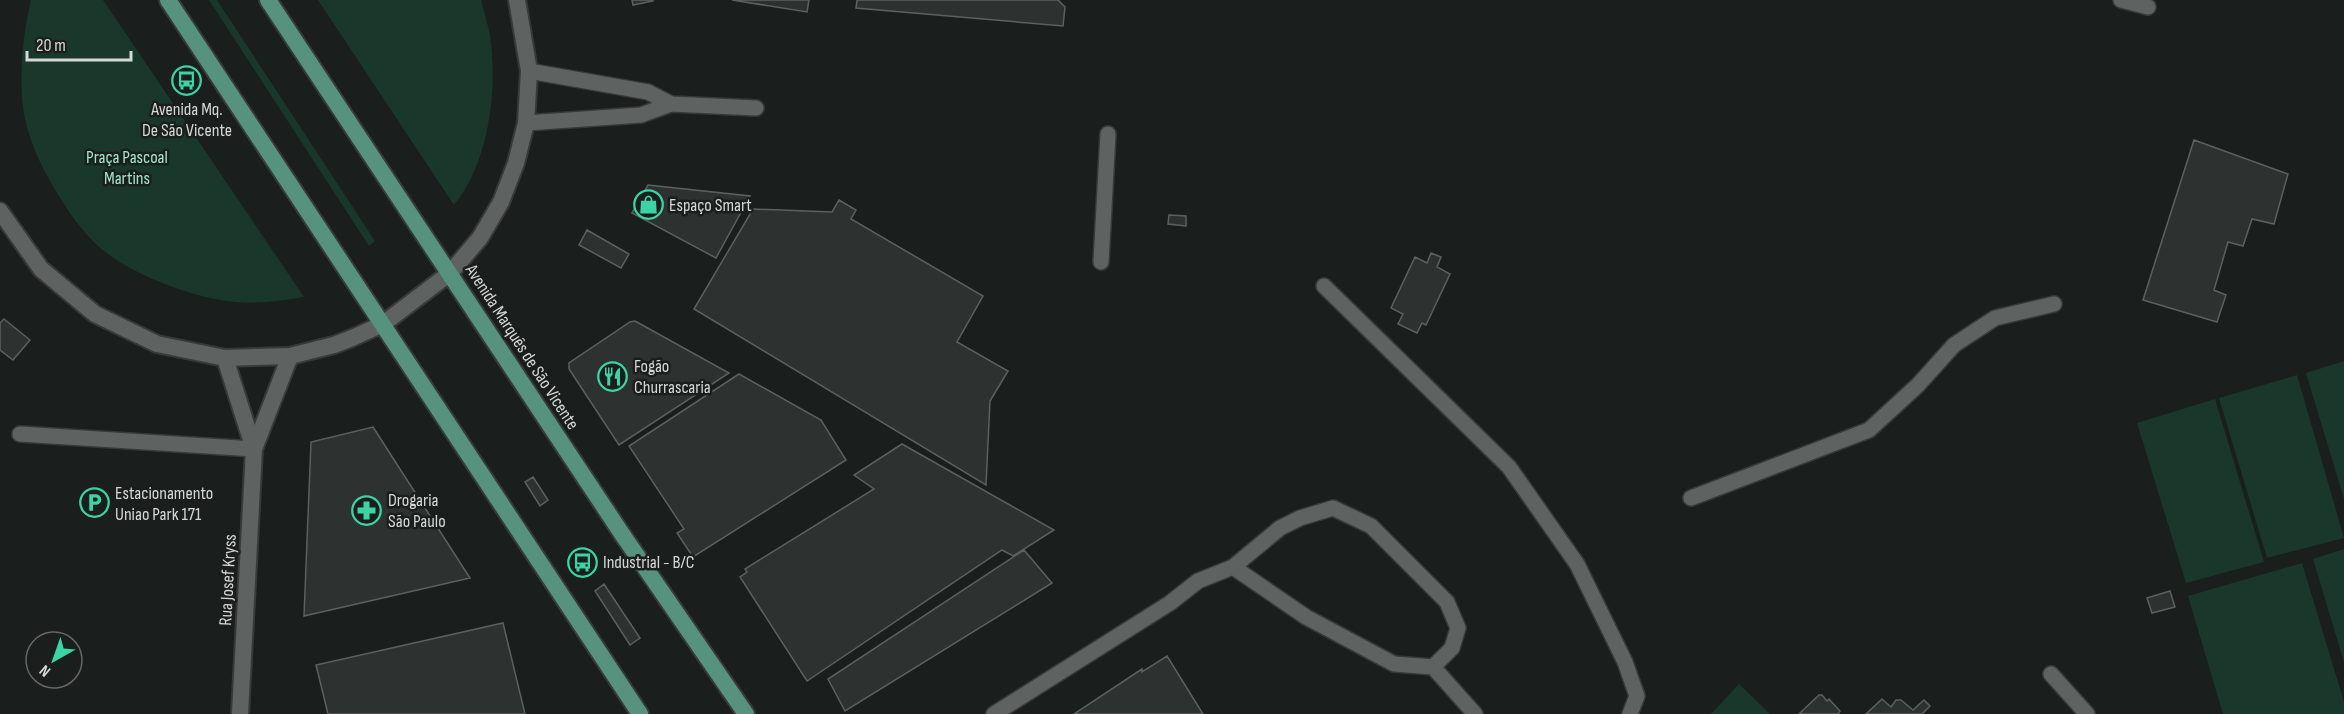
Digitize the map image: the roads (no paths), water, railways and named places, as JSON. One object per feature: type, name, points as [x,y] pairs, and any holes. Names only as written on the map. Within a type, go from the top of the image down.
[{"type":"main road","points":[[168,0],[640,714]]},
{"type":"main road","name":"Avenida Marquês de São Vicente","points":[[268,0],[622,534],[746,714]]},
{"type":"street","points":[[0,211],[41,269],[95,314],[157,344],[225,358],[290,356],[334,345],[383,324],[450,273],[480,238],[501,202],[516,163],[526,123],[529,71],[517,0]]},
{"type":"street","name":"Rua Josef Kryss","points":[[240,714],[254,449],[290,356]]},
{"type":"street","name":"Rua Josef Kryss","points":[[225,358],[254,449]]},
{"type":"lane","points":[[2121,0],[2148,7]]},
{"type":"lane","points":[[529,71],[648,92],[671,104]]},
{"type":"lane","points":[[526,123],[641,115],[671,104],[756,108]]},
{"type":"lane","points":[[1101,262],[1108,134]]},
{"type":"lane","points":[[1324,286],[1509,467],[1577,564],[1625,662],[1637,696],[1630,714]]},
{"type":"lane","points":[[1691,498],[1869,430],[1918,385],[1954,345],[1995,318],[2054,304]]},
{"type":"lane","points":[[20,434],[254,449]]},
{"type":"lane","points":[[994,714],[1170,603],[1198,581],[1233,567],[1280,528],[1300,518],[1333,508],[1371,526],[1447,602],[1458,628],[1452,648],[1433,667]]},
{"type":"lane","points":[[1233,567],[1306,616],[1394,664],[1433,667],[1475,714]]},
{"type":"lane","points":[[2051,674],[2087,714]]},
{"type":"place","name":"Avenida Mq. De São Vicente","points":[[187,80]]},
{"type":"place","name":"Espaço Smart","points":[[648,205]]},
{"type":"place","name":"Fogão Churrascaria","points":[[613,376]]},
{"type":"place","name":"Estacionamento Uniao Park 171","points":[[94,503]]},
{"type":"place","name":"Drogaria São Paulo","points":[[367,510]]},
{"type":"place","name":"Industrial - B/C","points":[[582,562]]},
{"type":"park label","name":"Praça Pascoal Martins","points":[[127,167]]}]
